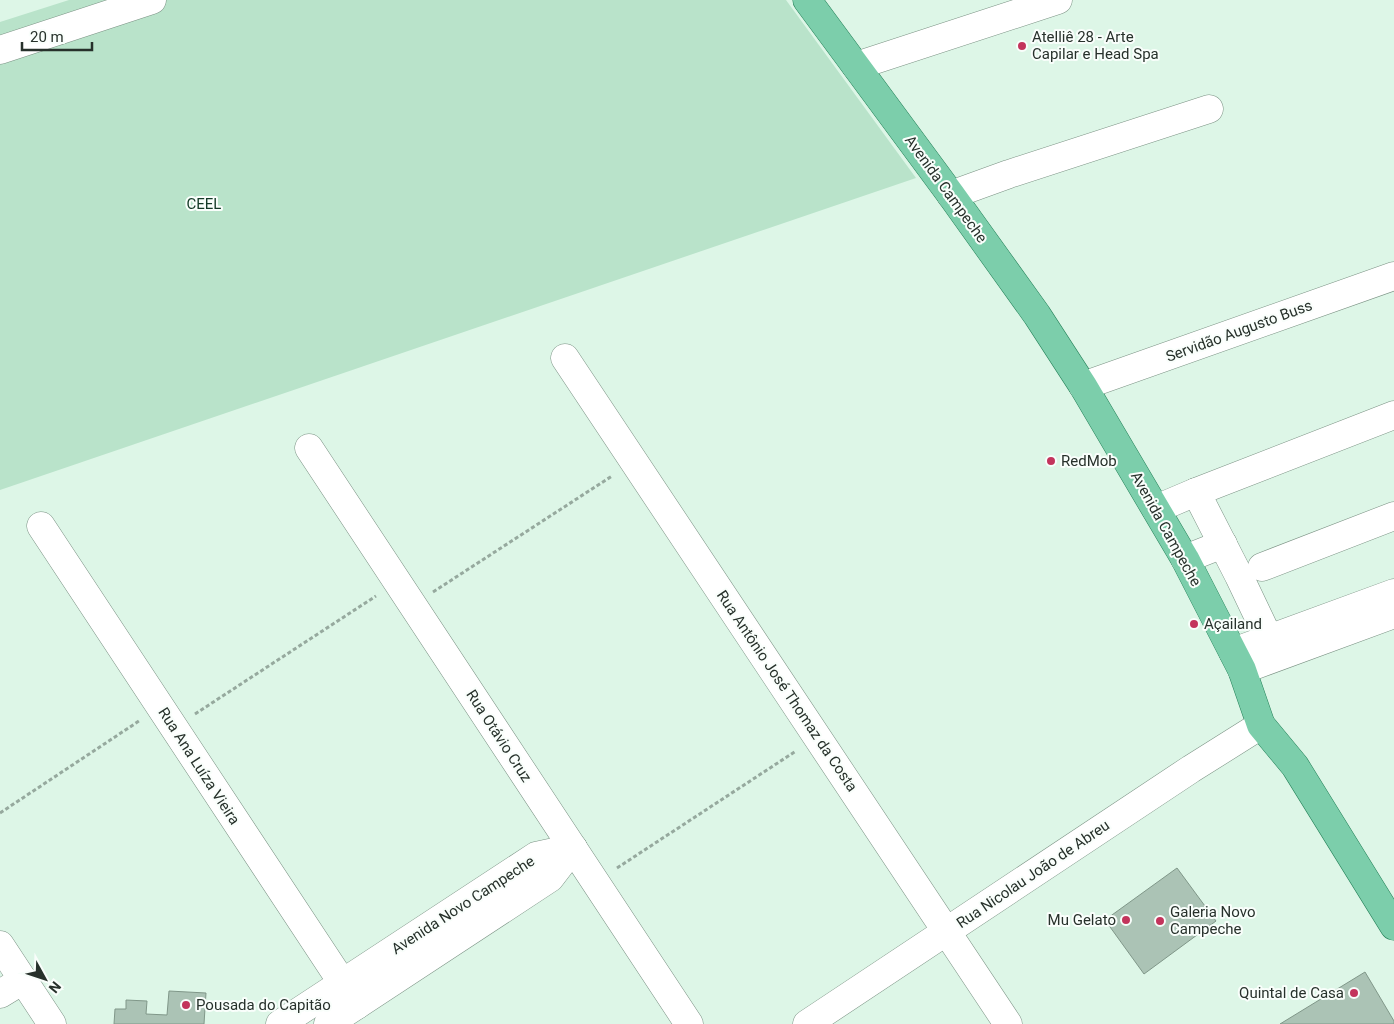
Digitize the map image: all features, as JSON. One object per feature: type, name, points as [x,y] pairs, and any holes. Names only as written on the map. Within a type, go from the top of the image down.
[{"type":"main road","name":"Avenida Campeche","points":[[807,0],[1037,315],[1083,386],[1185,559],[1238,661],[1261,725],[1295,766],[1394,926]]},
{"type":"street","points":[[0,50],[152,0]]},
{"type":"street","points":[[856,66],[1058,0]]},
{"type":"street","points":[[951,195],[1009,174],[1209,109]]},
{"type":"street","name":"Servidão Augusto Buss","points":[[1083,386],[1394,276]]},
{"type":"street","name":"Rua Antônio José Thomaz da Costa","points":[[565,358],[1008,1024]]},
{"type":"street","points":[[1156,509],[1196,492],[1391,424]]},
{"type":"street","name":"Rua Otávio Cruz","points":[[310,448],[689,1024]]},
{"type":"street","points":[[1196,492],[1269,639]]},
{"type":"street","points":[[1262,567],[1394,516]]},
{"type":"street","name":"Rua Ana Luíza Vieira","points":[[41,526],[350,994]]},
{"type":"street","points":[[1185,559],[1223,544]]},
{"type":"street","points":[[1238,661],[1269,639],[1394,593]]},
{"type":"street","points":[[1238,661],[1394,614]]},
{"type":"street","name":"Rua Nicolau João de Abreu","points":[[807,1024],[1191,769],[1261,725]]},
{"type":"street","name":"Avenida Novo Campeche","points":[[280,1024],[350,994],[550,878],[573,848]]},
{"type":"street","points":[[0,944],[52,1024]]},
{"type":"street","points":[[0,994],[23,980]]},
{"type":"street","name":"Avenida Novo Campeche","points":[[328,1024],[350,994]]},
{"type":"path","points":[[412,605],[634,462]]},
{"type":"path","points":[[0,813],[398,582]]},
{"type":"path","points":[[595,882],[818,737]]},
{"type":"green space","name":"CEEL","points":[[69,0],[786,0],[916,178],[0,490],[0,22]]},
{"type":"building","name":"Galeria Novo Campeche","points":[[1177,868],[1216,921],[1144,974],[1105,920]]},
{"type":"building","name":"Quintal de Casa","points":[[1365,972],[1394,1024],[1280,1024]]},
{"type":"building","name":"Pousada do Capitão","points":[[169,991],[206,993],[204,1024],[114,1024],[115,1009],[126,1009],[126,1000],[147,1001],[146,1014],[167,1015]]},
{"type":"place","name":"Atelliê 28 - Arte Capilar e Head Spa","points":[[1022,46]]},
{"type":"place","name":"RedMob","points":[[1051,461]]},
{"type":"place","name":"Açailand","points":[[1194,624]]},
{"type":"place","name":"Mu Gelato","points":[[1126,920]]},
{"type":"place","name":"Galeria Novo Campeche","points":[[1160,921]]},
{"type":"place","name":"Quintal de Casa","points":[[1354,993]]},
{"type":"place","name":"Pousada do Capitão","points":[[186,1005]]}]
